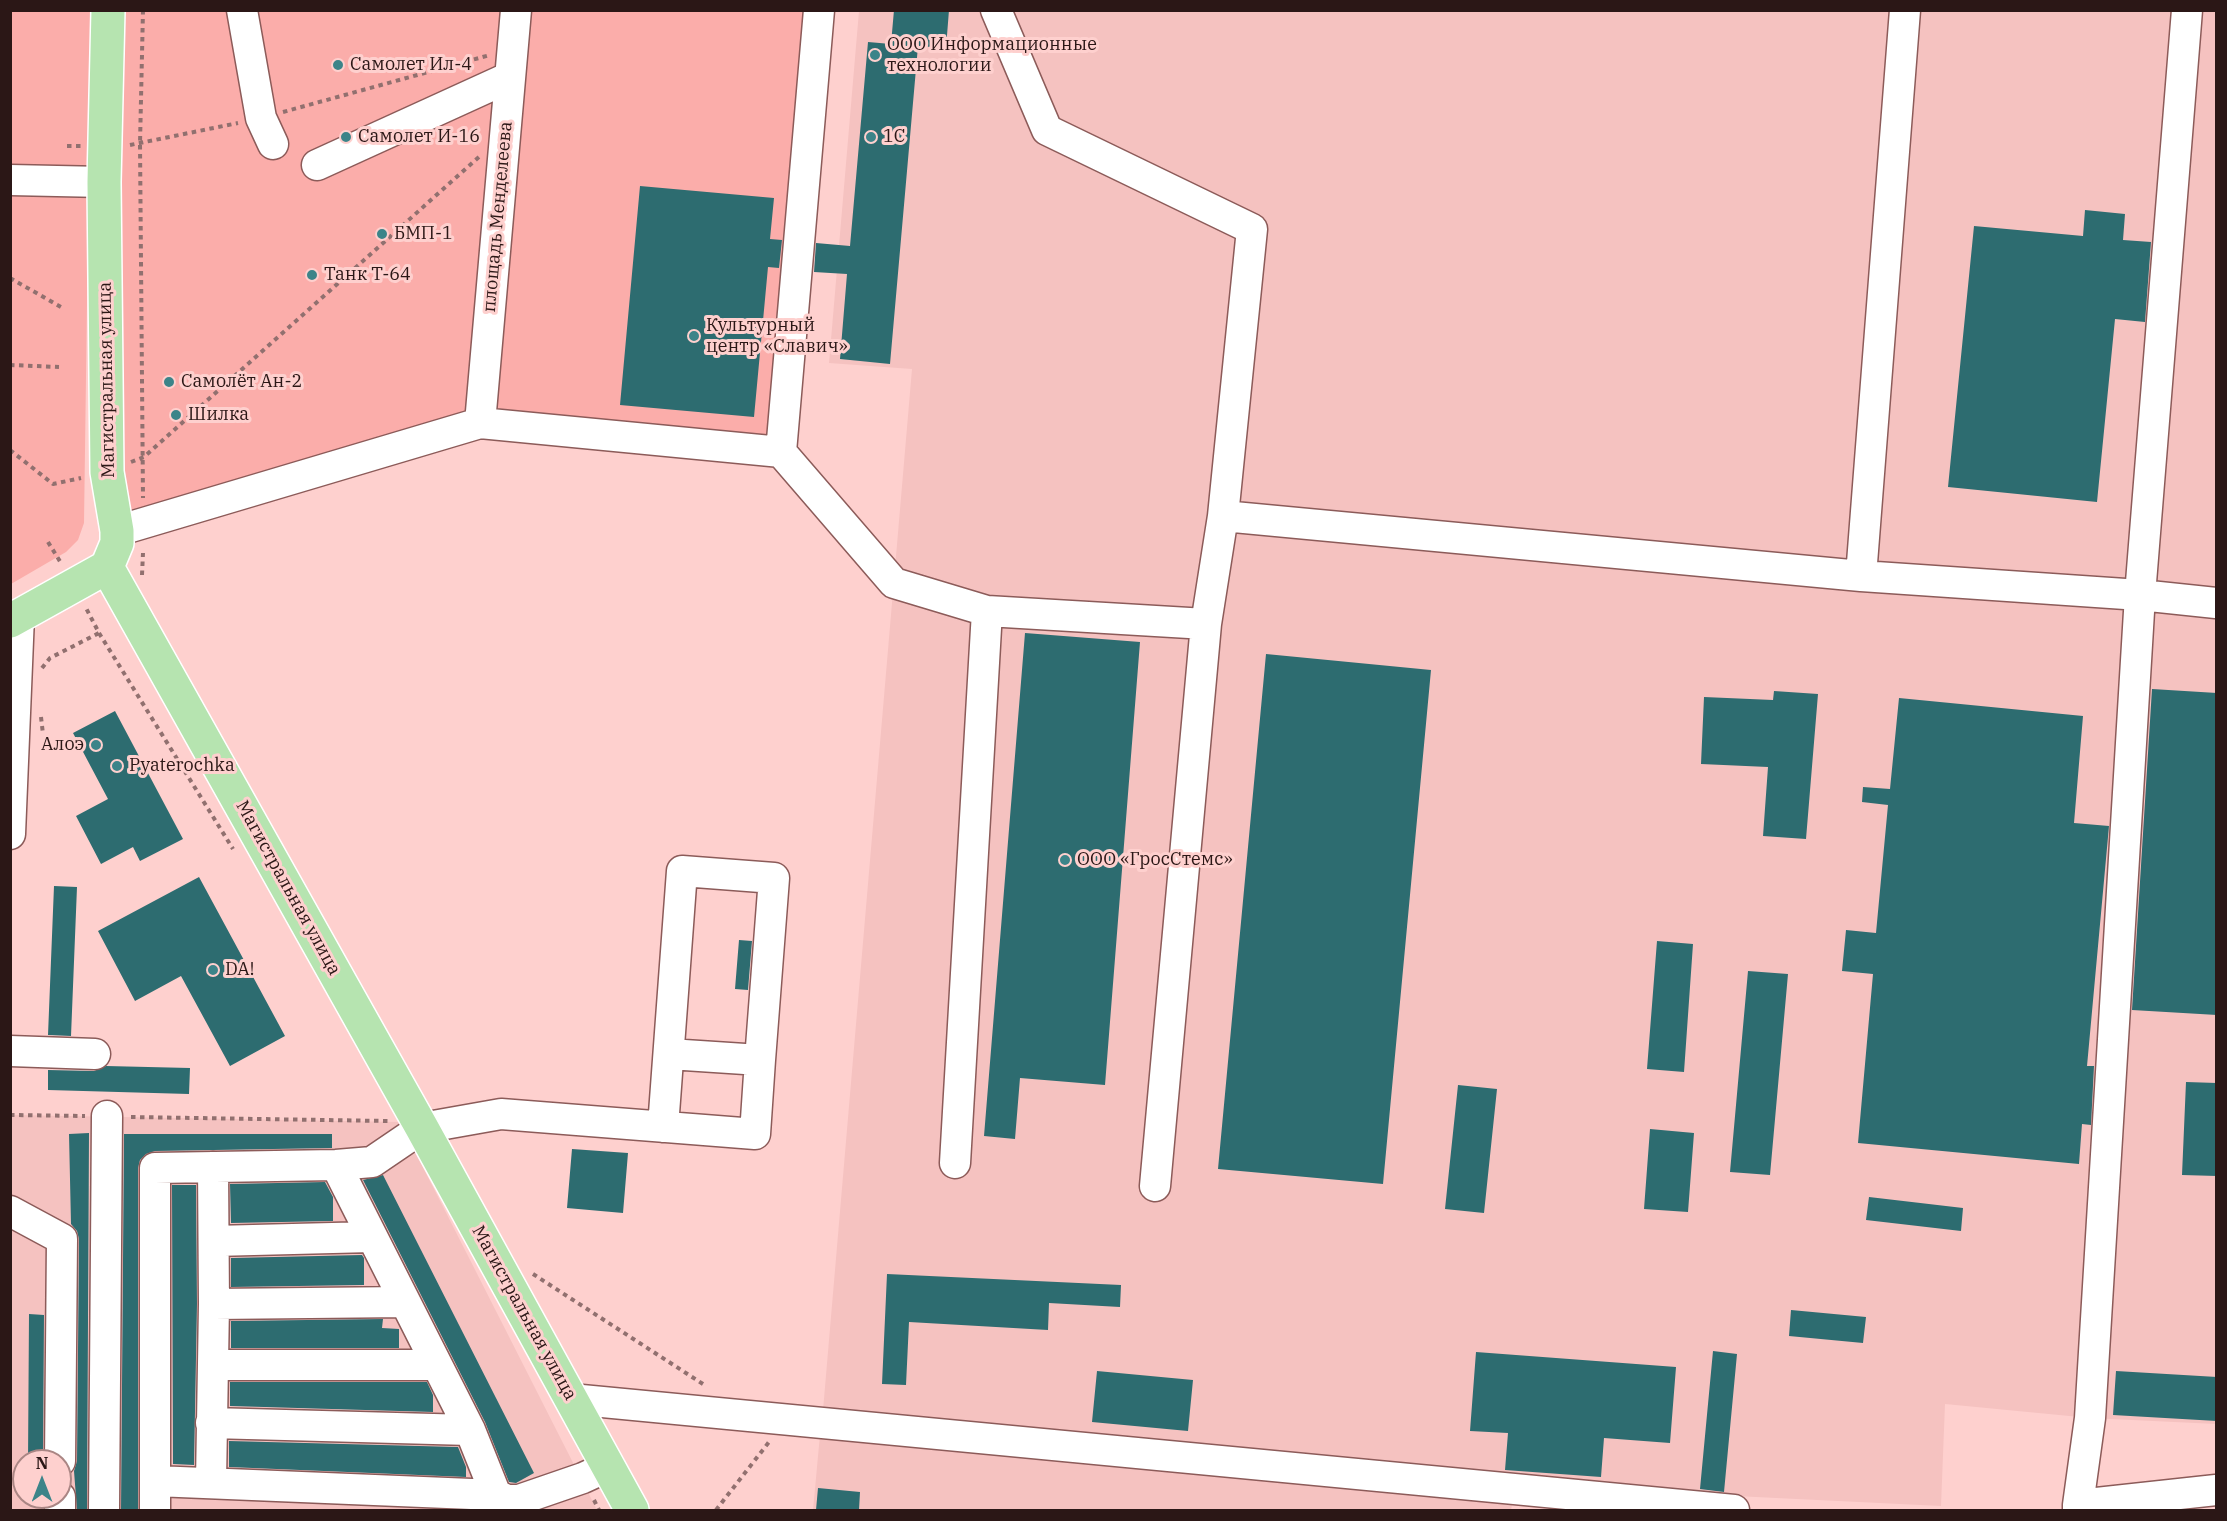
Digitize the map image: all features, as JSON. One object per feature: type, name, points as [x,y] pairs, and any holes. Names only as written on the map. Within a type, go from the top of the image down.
[{"type":"main road","name":"Магистральная улица","points":[[108,10],[104,147],[107,472],[130,527],[117,543],[107,567],[422,1128],[632,1510]]},
{"type":"main road","points":[[15,619],[107,567]]},
{"type":"street","points":[[242,10],[267,131]]},
{"type":"street","name":"площадь Менделеева","points":[[481,411],[516,10]]},
{"type":"street","points":[[781,452],[819,10]]},
{"type":"street","points":[[996,10],[1047,130],[1252,229],[1223,516],[1206,624],[1155,1186]]},
{"type":"street","points":[[1861,576],[1905,10]]},
{"type":"street","points":[[2187,10],[2140,595],[2090,1418],[2078,1508],[2217,1490]]},
{"type":"street","points":[[317,165],[511,63]]},
{"type":"street","points":[[10,180],[104,182]]},
{"type":"street","points":[[130,527],[481,411],[781,452],[894,583],[987,612],[1206,624]]},
{"type":"street","points":[[1223,516],[1861,576],[2140,595],[2217,603]]},
{"type":"street","points":[[955,1163],[987,612]]},
{"type":"street","points":[[10,834],[15,619]]},
{"type":"street","points":[[154,1510],[155,1168],[336,1165],[372,1162],[422,1128],[501,1114],[663,1127],[755,1134],[774,878],[682,871],[663,1127]]},
{"type":"street","points":[[10,1051],[96,1054]]},
{"type":"street","points":[[669,1054],[760,1060]]},
{"type":"street","points":[[104,1510],[107,1116]]},
{"type":"street","points":[[336,1165],[470,1430],[496,1495]]},
{"type":"street","points":[[211,1482],[214,1304],[213,1167]]},
{"type":"street","points":[[10,1211],[62,1239],[60,1449]]},
{"type":"street","points":[[214,1241],[372,1237]]},
{"type":"street","points":[[214,1304],[405,1302]]},
{"type":"street","points":[[213,1365],[437,1365]]},
{"type":"street","points":[[571,1399],[787,1419],[1484,1499],[1734,1510]]},
{"type":"street","points":[[212,1423],[470,1430]]},
{"type":"street","points":[[155,1481],[496,1495],[507,1500],[519,1500],[583,1478],[609,1466]]},
{"type":"path","points":[[142,578],[130,527],[144,457],[140,144],[143,10]]},
{"type":"path","points":[[67,146],[104,147],[267,131],[511,63]]},
{"type":"path","points":[[10,450],[53,484],[107,472],[144,457],[505,133]]},
{"type":"path","points":[[10,278],[61,307]]},
{"type":"path","points":[[10,365],[58,368]]},
{"type":"path","points":[[39,677],[41,669],[50,658],[99,633],[87,609]]},
{"type":"path","points":[[41,714],[44,734]]},
{"type":"path","points":[[10,1115],[389,1121]]},
{"type":"path","points":[[532,1273],[712,1390]]},
{"type":"path","points":[[716,1510],[787,1419]]},
{"type":"shaded area","points":[[11,11],[91,11],[84,523],[78,540],[66,552],[11,584]]},
{"type":"shaded area","points":[[121,11],[819,11],[780,452],[480,422],[118,530]]},
{"type":"shaded area","points":[[859,11],[2216,11],[2216,1424],[2090,1418],[1945,1404],[1941,1506],[1735,1496],[822,1422],[912,369],[829,363]]},
{"type":"shaded area","points":[[11,1115],[400,1122],[597,1510],[11,1510]]},
{"type":"shaded area","points":[[821,1424],[1515,1489],[1511,1510],[813,1510]]},
{"type":"building","points":[[894,10],[949,10],[946,48],[918,46],[890,364],[840,359],[847,274],[814,272],[816,243],[850,246],[868,42],[891,44]]},
{"type":"building","name":"Культурный центр «Славич»","points":[[640,186],[774,198],[770,239],[782,240],[779,268],[768,267],[754,417],[620,405]]},
{"type":"building","points":[[2085,210],[2125,214],[2123,240],[2151,242],[2145,322],[2115,319],[2097,502],[1948,487],[1974,226],[2083,236]]},
{"type":"building","name":"ООО «ГросСтемс»","points":[[1025,633],[1140,642],[1105,1085],[1020,1078],[1015,1139],[984,1136]]},
{"type":"building","points":[[1266,654],[1431,670],[1383,1184],[1218,1169]]},
{"type":"building","points":[[2152,689],[2217,693],[2217,1015],[2132,1010]]},
{"type":"building","points":[[1774,691],[1818,694],[1806,839],[1763,836],[1768,767],[1701,764],[1704,697],[1773,700]]},
{"type":"building","points":[[1899,698],[2083,716],[2074,823],[2109,826],[2087,1066],[2094,1066],[2091,1125],[2082,1124],[2079,1164],[1858,1143],[1873,974],[1842,971],[1846,930],[1876,933],[1888,805],[1862,802],[1863,787],[1890,789]]},
{"type":"building","name":"Pyaterochka","points":[[115,711],[183,839],[140,861],[133,847],[101,864],[76,816],[108,799],[73,733]]},
{"type":"building","points":[[199,877],[285,1036],[230,1066],[181,976],[135,1001],[98,931]]},
{"type":"building","points":[[54,886],[77,887],[71,1036],[48,1035]]},
{"type":"building","points":[[739,940],[752,941],[748,990],[735,989]]},
{"type":"building","points":[[1657,941],[1693,944],[1684,1072],[1647,1069]]},
{"type":"building","points":[[1748,971],[1788,974],[1770,1175],[1730,1172]]},
{"type":"building","points":[[106,1066],[190,1068],[189,1094],[48,1090],[48,1070],[94,1071]]},
{"type":"building","points":[[2186,1082],[2217,1083],[2217,1176],[2182,1175]]},
{"type":"building","points":[[1458,1085],[1497,1089],[1484,1213],[1445,1209]]},
{"type":"building","points":[[1650,1129],[1694,1133],[1688,1212],[1644,1209]]},
{"type":"building","points":[[89,1133],[87,1510],[77,1510],[74,1471],[77,1461],[79,1239],[77,1231],[71,1224],[69,1134]]},
{"type":"building","points":[[124,1134],[332,1134],[332,1148],[155,1151],[146,1154],[140,1160],[138,1168],[138,1510],[121,1510]]},
{"type":"building","points":[[572,1149],[628,1153],[623,1213],[567,1208]]},
{"type":"building","points":[[383,1175],[534,1473],[516,1483],[509,1482],[485,1422],[363,1180]]},
{"type":"building","points":[[325,1182],[333,1197],[333,1221],[231,1223],[230,1184]]},
{"type":"building","points":[[172,1185],[196,1185],[197,1304],[194,1465],[173,1464]]},
{"type":"building","points":[[1869,1197],[1963,1208],[1961,1231],[1866,1220]]},
{"type":"building","points":[[362,1255],[364,1285],[231,1287],[231,1258]]},
{"type":"building","points":[[887,1274],[1121,1285],[1120,1307],[1049,1303],[1048,1330],[909,1322],[906,1385],[882,1384]]},
{"type":"building","points":[[1791,1310],[1866,1317],[1863,1343],[1789,1336]]},
{"type":"building","points":[[29,1314],[44,1315],[43,1449],[28,1449]]},
{"type":"building","points":[[383,1319],[382,1328],[399,1329],[399,1348],[231,1348],[231,1321]]},
{"type":"building","points":[[1713,1351],[1737,1354],[1724,1492],[1700,1489]]},
{"type":"building","points":[[1476,1352],[1676,1367],[1670,1443],[1604,1438],[1601,1477],[1505,1470],[1508,1433],[1470,1431]]},
{"type":"building","points":[[1097,1371],[1193,1380],[1188,1431],[1092,1422]]},
{"type":"building","points":[[2116,1371],[2217,1377],[2217,1421],[2113,1415]]},
{"type":"building","points":[[230,1382],[427,1382],[433,1395],[433,1412],[230,1406]]},
{"type":"building","points":[[229,1441],[458,1447],[466,1467],[466,1477],[229,1467]]},
{"type":"building","points":[[818,1488],[860,1492],[859,1510],[816,1510]]},
{"type":"place","name":"ООО Информационные технологии","points":[[875,55]]},
{"type":"place","name":"Самолет Ил-4","points":[[338,65]]},
{"type":"place","name":"Самолет И-16","points":[[346,137]]},
{"type":"place","name":"1С","points":[[871,137]]},
{"type":"place","name":"БМП-1","points":[[382,234]]},
{"type":"place","name":"Танк Т-64","points":[[312,275]]},
{"type":"place","name":"Культурный центр «Славич»","points":[[694,336]]},
{"type":"place","name":"Самолёт Ан-2","points":[[169,382]]},
{"type":"place","name":"Шилка","points":[[176,415]]},
{"type":"place","name":"Алоэ","points":[[96,745]]},
{"type":"place","name":"Pyaterochka","points":[[117,766]]},
{"type":"place","name":"ООО «ГросСтемс»","points":[[1065,860]]},
{"type":"place","name":"DA!","points":[[213,970]]}]
